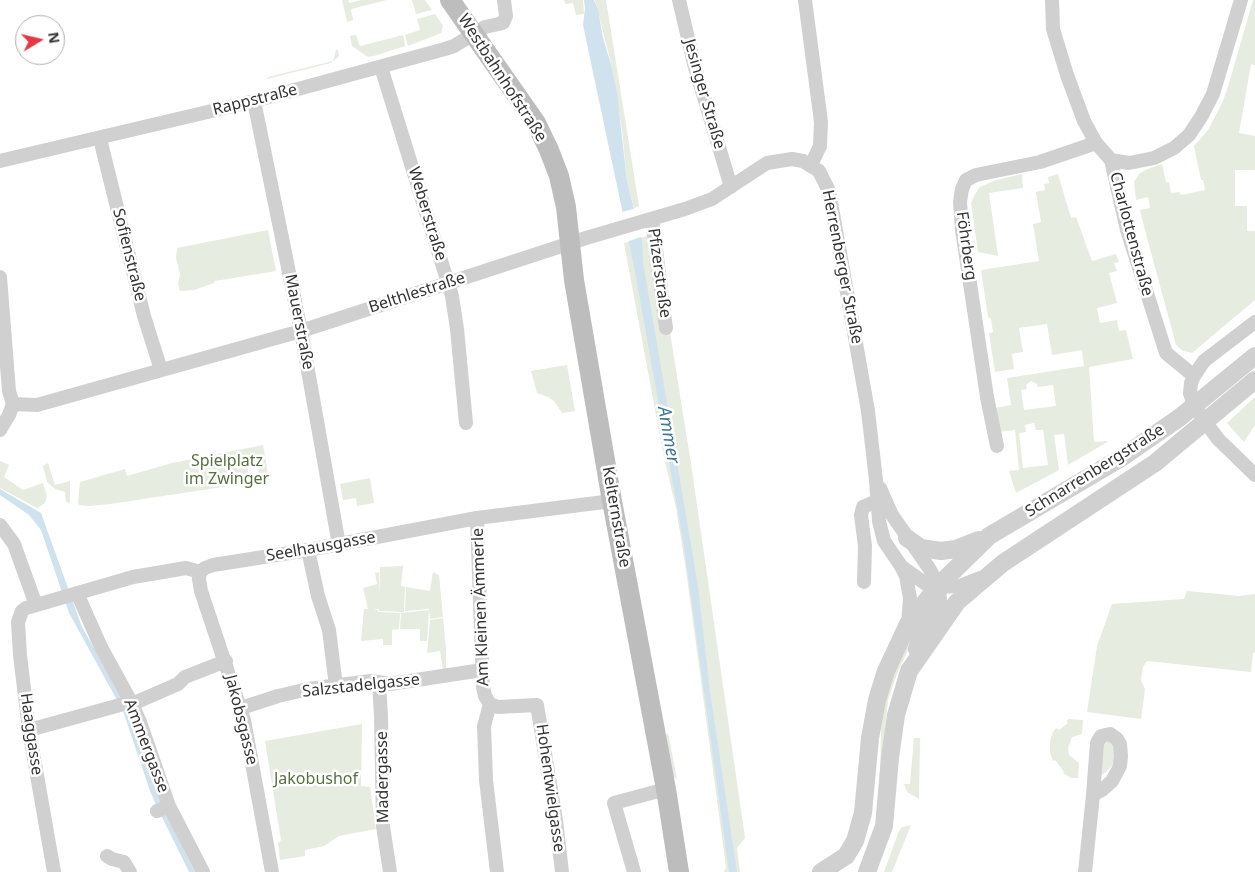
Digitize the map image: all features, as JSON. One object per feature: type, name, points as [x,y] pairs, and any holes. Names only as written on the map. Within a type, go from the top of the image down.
[{"type":"main road","name":"Westbahnhofstraße","points":[[450,0],[536,123],[559,176],[565,198],[570,245]]},
{"type":"main road","name":"Kelternstraße","points":[[570,245],[574,280],[612,500],[666,789],[679,872]]},
{"type":"street","name":"Rappstraße","points":[[0,161],[100,139],[254,101],[454,46],[490,25],[503,23],[506,16],[504,0]]},
{"type":"street","name":"Jesinger Straße","points":[[679,0],[694,64],[731,187]]},
{"type":"street","points":[[804,0],[821,122],[820,146],[811,165]]},
{"type":"street","name":"Charlottenstraße","points":[[1052,0],[1053,29],[1056,41],[1080,111],[1096,143],[1111,160],[1127,230],[1166,353],[1194,376]]},
{"type":"street","points":[[1111,160],[1130,163],[1154,158],[1174,148],[1189,135],[1214,94],[1241,0]]},
{"type":"street","name":"Weberstraße","points":[[381,67],[448,283],[458,328],[466,423]]},
{"type":"street","name":"Mauerstraße","points":[[254,101],[301,331],[339,545]]},
{"type":"street","name":"Sofienstraße","points":[[100,139],[144,316],[161,370]]},
{"type":"street","name":"Föhrberg","points":[[997,446],[987,397],[962,230],[960,202],[962,189],[966,180],[976,175],[1040,162],[1096,143]]},
{"type":"street","name":"Belthlestraße","points":[[12,404],[37,405],[301,331],[712,199],[767,163],[792,159],[811,165]]},
{"type":"street","name":"Herrenberger Straße","points":[[811,165],[819,171],[829,191],[868,411],[879,521],[884,541],[901,566],[909,590],[910,609],[908,624]]},
{"type":"street","name":"Pfizerstraße","points":[[647,220],[666,328]]},
{"type":"street","points":[[0,277],[12,404],[0,430]]},
{"type":"street","points":[[1255,322],[1204,361],[1194,376],[1190,393],[1194,405],[1218,439],[1255,475]]},
{"type":"street","name":"Schnarrenbergstraße","points":[[937,587],[989,536],[1121,458],[1179,418],[1255,356]]},
{"type":"street","name":"Schnarrenbergstraße","points":[[909,671],[956,602],[1002,563],[1155,463],[1220,411],[1255,380]]},
{"type":"street","name":"Herrenberger Straße","points":[[876,480],[892,515],[929,568],[935,578],[937,587]]},
{"type":"street","name":"Seelhausgasse","points":[[36,605],[61,599],[115,581],[156,572],[186,568],[200,572],[213,565],[339,545],[478,518],[612,500]]},
{"type":"street","points":[[864,582],[865,546],[861,515],[863,506],[877,501]]},
{"type":"street","name":"Am Kleinen Ämmerle","points":[[478,518],[482,670],[484,692],[490,704],[484,726],[486,767],[497,872]]},
{"type":"street","points":[[0,525],[14,544],[36,605]]},
{"type":"street","points":[[907,538],[921,548],[941,551],[956,549],[989,536]]},
{"type":"street","points":[[308,550],[318,596],[329,630],[336,686]]},
{"type":"street","name":"Herrenberger Straße","points":[[901,566],[926,584],[937,587]]},
{"type":"street","name":"Jakobsgasse","points":[[200,572],[200,585],[241,708],[272,872]]},
{"type":"street","points":[[867,872],[884,826],[896,715],[924,627],[938,601],[937,587],[960,586],[990,574]]},
{"type":"street","name":"Herrenberger Straße","points":[[821,872],[840,862],[855,841],[862,813],[870,738],[886,671],[908,624],[937,587]]},
{"type":"street","name":"Ammergasse","points":[[77,593],[126,705],[164,808],[197,869]]},
{"type":"street","name":"Haaggasse","points":[[36,605],[22,611],[18,622],[20,655],[29,730],[54,872]]},
{"type":"street","points":[[29,730],[126,705],[178,684],[185,677],[226,661]]},
{"type":"street","name":"Salzstadelgasse","points":[[241,708],[278,696],[336,686],[371,681],[390,684],[482,670]]},
{"type":"street","name":"Madergasse","points":[[379,682],[383,819],[390,872]]},
{"type":"street","name":"Hohentwielgasse","points":[[490,704],[498,707],[538,705],[562,872]]},
{"type":"street","points":[[634,872],[614,803],[666,789]]},
{"type":"street","points":[[1085,872],[1093,795]]},
{"type":"street","points":[[107,856],[124,862],[130,872]]},
{"type":"green space","points":[[342,0],[348,0],[349,3],[361,0],[387,0],[351,9],[353,20],[347,22]]},
{"type":"green space","points":[[412,0],[425,0],[432,10],[416,14]]},
{"type":"green space","points":[[564,0],[583,0],[584,14],[576,15],[573,3],[565,4]]},
{"type":"green space","points":[[595,0],[606,0],[639,206],[634,208],[627,181],[622,130],[611,63]]},
{"type":"green space","points":[[1253,0],[1255,0],[1255,65],[1251,64],[1239,133],[1255,136],[1255,170],[1235,170],[1235,206],[1247,206],[1247,231],[1255,231],[1255,300],[1192,353],[1183,351],[1176,345],[1140,210],[1150,208],[1148,197],[1136,200],[1134,182],[1139,174],[1145,170],[1162,164],[1166,182],[1169,182],[1171,193],[1179,192],[1181,195],[1205,190],[1194,146],[1208,130],[1223,101]]},
{"type":"green space","points":[[435,14],[443,26],[441,33],[408,46],[405,35],[420,30],[417,19]]},
{"type":"green space","points":[[356,35],[360,46],[403,35],[405,46],[368,57],[352,46],[350,36]]},
{"type":"green space","points":[[336,50],[338,50],[339,56],[331,63],[267,79],[268,77],[333,61]]},
{"type":"green space","points":[[1022,174],[1023,188],[989,193],[998,256],[978,252],[971,203],[975,194],[980,187],[996,180]]},
{"type":"green space","points":[[1058,174],[1071,218],[1076,217],[1092,261],[1116,254],[1119,262],[1114,263],[1117,271],[1109,273],[1117,303],[1097,308],[1100,323],[1117,320],[1119,331],[1126,330],[1133,359],[1089,367],[1094,442],[1109,441],[1068,465],[1064,434],[1054,435],[1059,470],[1016,493],[1009,471],[1019,470],[1015,430],[999,432],[995,408],[1011,405],[1007,378],[1084,366],[1082,350],[1052,355],[1047,324],[1019,328],[1023,352],[1012,354],[1014,369],[995,372],[989,333],[993,332],[991,319],[988,317],[981,270],[1039,261],[1033,224],[1041,222],[1036,192],[1045,190],[1044,184],[1049,183],[1048,177]],"holes":[[[1031,381],[1037,384],[1038,387],[1053,385],[1056,406],[1024,410],[1021,390],[1027,389],[1026,385]],[[1034,423],[1036,430],[1043,430],[1048,465],[1023,468],[1019,433],[1026,432],[1025,425]]]},
{"type":"green space","points":[[268,230],[276,271],[215,281],[194,290],[180,291],[178,284],[180,274],[176,258],[177,248]]},
{"type":"green space","points":[[647,236],[669,326],[692,470],[745,838],[737,848],[740,872],[724,872],[726,867],[686,570],[676,508],[664,458],[624,243]]},
{"type":"green space","points":[[567,365],[575,411],[562,413],[554,401],[537,393],[531,371]]},
{"type":"green space","points":[[1255,397],[1255,425],[1244,442],[1227,423]]},
{"type":"green space","name":"Spielplatz im Zwinger","points":[[263,445],[269,480],[110,504],[79,505],[80,482],[125,469],[127,476],[172,463]],"holes":[[[257,459],[259,474],[249,476],[246,461]]]},
{"type":"green space","points":[[0,461],[9,465],[4,477],[23,490],[43,483],[47,496],[45,503],[37,508],[0,488]]},
{"type":"green space","points":[[48,463],[55,485],[70,481],[70,503],[66,502],[65,492],[55,489],[47,482],[43,466]]},
{"type":"green space","points":[[370,478],[374,503],[357,506],[356,498],[343,500],[340,484]]},
{"type":"green space","points":[[403,566],[401,586],[405,587],[404,612],[373,609],[378,610],[378,612],[400,613],[399,629],[392,630],[392,645],[383,645],[383,639],[361,641],[364,609],[368,609],[363,588],[377,584],[375,573],[379,572],[379,597],[380,567]]},
{"type":"green space","points":[[433,572],[439,575],[443,617],[430,619],[429,609],[405,611],[406,587],[430,591]]},
{"type":"green space","points":[[1187,591],[1239,596],[1255,594],[1255,653],[1253,653],[1251,672],[1147,661],[1143,667],[1141,680],[1145,689],[1141,719],[1087,712],[1097,646],[1112,604],[1184,599]]},
{"type":"green space","points":[[429,610],[427,641],[420,641],[420,629],[400,629],[401,613]]},
{"type":"green space","points":[[928,611],[926,619],[897,674],[888,700],[884,740],[884,778],[880,782],[883,704],[903,649]]},
{"type":"green space","points":[[443,618],[446,669],[443,670],[440,651],[427,653],[430,620]]},
{"type":"green space","points":[[1069,719],[1083,720],[1082,734],[1072,737],[1068,748],[1069,755],[1079,763],[1078,778],[1071,778],[1063,773],[1055,760],[1053,761],[1050,752],[1050,741],[1053,732],[1056,728],[1059,730],[1068,723],[1066,721]]},
{"type":"green space","name":"Jakobushof","points":[[362,724],[361,786],[370,787],[376,829],[339,836],[324,846],[305,850],[305,856],[280,860],[278,844],[281,840],[265,741]]},
{"type":"green space","points":[[668,733],[677,779],[672,776],[664,738]]},
{"type":"green space","points":[[914,738],[920,738],[919,799],[907,792],[904,784],[910,784]]},
{"type":"green space","points":[[1106,739],[1114,743],[1116,761],[1099,777],[1102,741]]},
{"type":"green space","points":[[911,825],[892,872],[884,872],[899,831],[902,827]]},
{"type":"water","name":"Ammer","points":[[584,0],[594,0],[598,9],[603,38],[617,93],[627,181],[642,241],[643,262],[698,586],[710,692],[737,872],[729,872],[683,540],[634,266],[583,25]]},
{"type":"water","points":[[0,489],[41,513],[82,627],[121,696],[165,813],[195,872],[189,872],[158,809],[123,711],[69,613],[41,530],[29,515],[0,495]]},
{"type":"pier","points":[[636,208],[644,236],[626,242],[619,213]]}]
